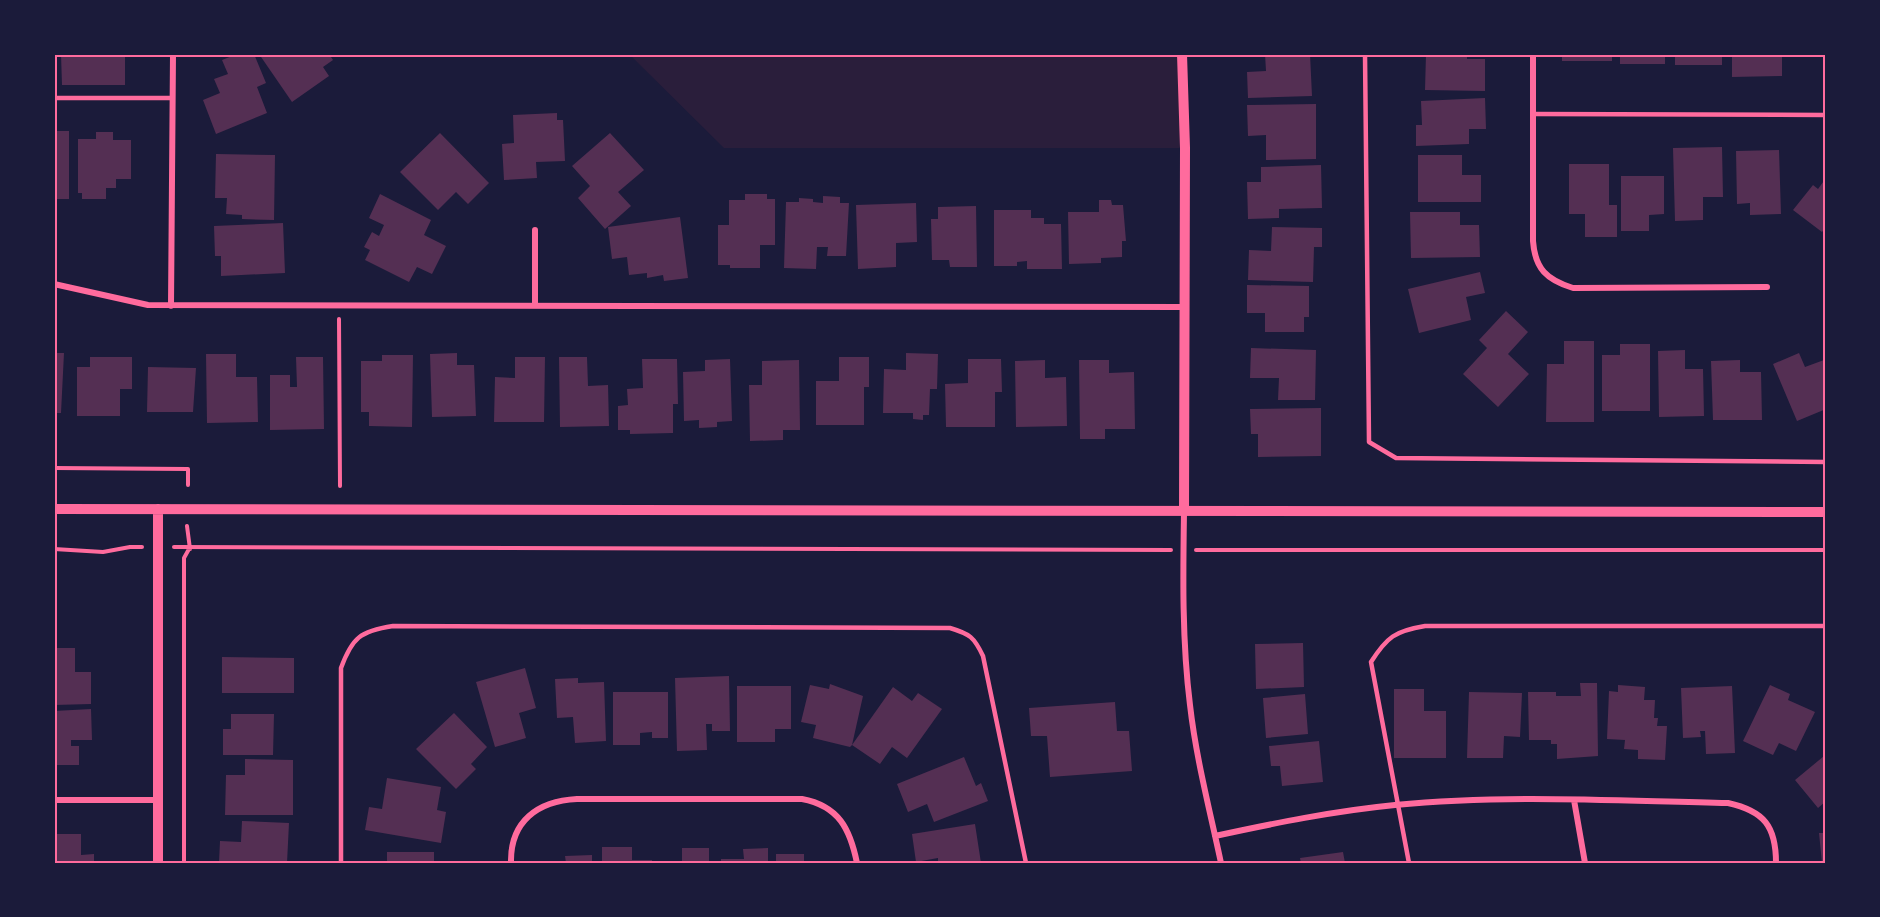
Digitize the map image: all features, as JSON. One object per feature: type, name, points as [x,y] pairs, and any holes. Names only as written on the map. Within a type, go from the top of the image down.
[{"type":"street","points":[[171,306],[172,54]]},
{"type":"street","points":[[1182,54],[1185,148],[1185,642],[1194,737],[1221,863]]},
{"type":"street","points":[[1533,54],[1534,252],[1546,276],[1559,284],[1574,288],[1767,287]]},
{"type":"street","points":[[535,230],[535,306]]},
{"type":"street","points":[[54,284],[148,305],[171,306],[1184,307]]},
{"type":"street","points":[[54,509],[1826,512]]},
{"type":"street","points":[[158,863],[159,509]]},
{"type":"street","points":[[511,863],[517,830],[525,819],[537,810],[563,800],[613,799],[802,800],[815,802],[833,813],[843,823],[849,833],[857,863]]},
{"type":"street","points":[[54,800],[158,800]]},
{"type":"street","points":[[1215,836],[1327,813],[1397,805],[1484,800],[1728,803],[1745,807],[1765,820],[1776,848],[1776,863]]},
{"type":"street","points":[[1575,800],[1584,863]]},
{"type":"lane","points":[[1365,54],[1369,442],[1396,458],[1826,462]]},
{"type":"lane","points":[[54,98],[172,98]]},
{"type":"lane","points":[[1533,114],[1826,115]]},
{"type":"lane","points":[[341,863],[341,668],[348,648],[358,637],[375,629],[405,626],[950,628],[965,633],[975,640],[983,656],[1026,863]]},
{"type":"lane","points":[[1409,863],[1371,662],[1382,644],[1394,634],[1425,626],[1826,626]]},
{"type":"path","points":[[339,306],[340,486]]},
{"type":"path","points":[[54,468],[188,469],[188,485]]},
{"type":"path","points":[[184,863],[184,565],[190,540]]},
{"type":"path","points":[[54,549],[103,552],[130,547]]},
{"type":"path","points":[[182,548],[1160,549]]},
{"type":"path","points":[[1208,550],[1826,550]]},
{"type":"shaded area","points":[[629,54],[1182,54],[1185,148],[724,148]]},
{"type":"building","points":[[61,54],[125,54],[125,85],[62,85]]},
{"type":"building","points":[[237,54],[254,54],[266,83],[257,87],[267,113],[216,134],[203,100],[220,93],[214,79],[228,74],[222,60]]},
{"type":"building","points":[[259,54],[329,54],[333,60],[323,67],[329,76],[292,102]]},
{"type":"building","points":[[1265,54],[1310,54],[1312,96],[1248,98],[1247,72],[1266,71]]},
{"type":"building","points":[[1426,54],[1467,54],[1467,59],[1485,59],[1485,91],[1425,90]]},
{"type":"building","points":[[1562,54],[1612,54],[1612,61],[1562,61]]},
{"type":"building","points":[[1620,54],[1665,54],[1665,64],[1620,64]]},
{"type":"building","points":[[1675,54],[1722,54],[1722,65],[1675,65]]},
{"type":"building","points":[[1732,54],[1782,54],[1782,76],[1732,77]]},
{"type":"building","points":[[1485,98],[1486,129],[1469,129],[1469,144],[1416,146],[1416,125],[1422,125],[1421,101]]},
{"type":"building","points":[[1316,104],[1316,159],[1266,160],[1266,135],[1248,136],[1247,105]]},
{"type":"building","points":[[557,113],[557,120],[563,120],[565,161],[536,162],[537,178],[504,180],[502,144],[514,143],[513,115]]},
{"type":"building","points":[[54,131],[69,131],[69,199],[54,199]]},
{"type":"building","points":[[96,132],[113,132],[113,140],[131,140],[131,179],[116,179],[116,188],[106,188],[106,199],[82,199],[82,193],[78,193],[78,139],[96,139]]},
{"type":"building","points":[[440,133],[489,183],[468,204],[456,192],[438,210],[400,172]]},
{"type":"building","points":[[610,133],[644,170],[618,192],[631,206],[605,229],[578,198],[590,186],[572,166]]},
{"type":"building","points":[[1722,147],[1723,197],[1703,197],[1703,220],[1675,221],[1673,148]]},
{"type":"building","points":[[1779,150],[1781,214],[1750,215],[1750,203],[1737,204],[1736,151]]},
{"type":"building","points":[[216,154],[275,155],[274,220],[242,219],[242,215],[226,214],[227,198],[215,198]]},
{"type":"building","points":[[1418,155],[1462,155],[1462,175],[1481,175],[1481,202],[1418,202]]},
{"type":"building","points":[[1569,164],[1609,164],[1609,205],[1617,205],[1617,237],[1585,237],[1585,214],[1569,214]]},
{"type":"building","points":[[1321,165],[1322,208],[1279,209],[1279,218],[1248,219],[1247,182],[1261,182],[1261,167]]},
{"type":"building","points":[[1621,176],[1664,176],[1664,214],[1649,215],[1649,231],[1621,231]]},
{"type":"building","points":[[1826,178],[1826,227],[1822,232],[1793,210],[1813,185],[1818,189]]},
{"type":"building","points":[[380,194],[431,220],[424,235],[446,246],[432,274],[417,267],[409,282],[365,260],[370,250],[364,247],[372,232],[379,236],[384,225],[369,218]]},
{"type":"building","points":[[745,194],[767,194],[767,199],[775,199],[775,245],[760,245],[760,268],[730,268],[730,265],[718,265],[718,225],[729,225],[729,200],[745,200]]},
{"type":"building","points":[[823,196],[840,197],[840,203],[849,203],[846,256],[827,256],[828,247],[817,247],[816,269],[784,268],[786,202],[799,202],[799,198],[813,199],[813,202],[823,203]]},
{"type":"building","points":[[1099,200],[1111,200],[1112,205],[1123,205],[1126,241],[1122,241],[1122,257],[1101,258],[1101,263],[1069,264],[1068,212],[1099,212]]},
{"type":"building","points":[[916,203],[917,242],[896,243],[896,267],[858,269],[856,205]]},
{"type":"building","points":[[976,206],[977,267],[950,267],[949,260],[932,260],[931,219],[938,219],[938,207]]},
{"type":"building","points":[[994,210],[1031,210],[1031,218],[1044,218],[1044,224],[1061,224],[1062,269],[1027,269],[1027,261],[1017,262],[1017,266],[994,266]]},
{"type":"building","points":[[1410,212],[1460,212],[1460,225],[1479,225],[1480,257],[1411,258]]},
{"type":"building","points":[[680,217],[688,278],[664,281],[663,275],[647,278],[647,273],[629,275],[627,257],[612,259],[608,227]]},
{"type":"building","points":[[283,223],[285,273],[221,276],[221,256],[215,256],[214,226]]},
{"type":"building","points":[[1272,227],[1322,228],[1322,247],[1314,247],[1313,282],[1248,280],[1249,250],[1271,251]]},
{"type":"building","points":[[1480,272],[1485,293],[1466,297],[1471,320],[1419,333],[1408,289]]},
{"type":"building","points":[[1247,285],[1309,286],[1309,317],[1304,317],[1304,332],[1265,332],[1265,313],[1247,313]]},
{"type":"building","points":[[1506,311],[1528,332],[1508,354],[1529,374],[1498,407],[1463,374],[1487,348],[1479,340]]},
{"type":"building","points":[[1564,341],[1594,341],[1594,422],[1546,422],[1547,364],[1564,364]]},
{"type":"building","points":[[1620,344],[1650,344],[1650,411],[1602,411],[1602,355],[1620,355]]},
{"type":"building","points":[[1251,348],[1316,350],[1315,400],[1278,400],[1279,378],[1250,378]]},
{"type":"building","points":[[1685,350],[1685,369],[1703,369],[1704,416],[1659,417],[1658,351]]},
{"type":"building","points":[[54,353],[64,353],[61,413],[54,413]]},
{"type":"building","points":[[457,353],[457,365],[474,365],[476,416],[432,417],[430,354]]},
{"type":"building","points":[[906,353],[938,354],[937,389],[930,389],[929,415],[923,415],[923,420],[913,419],[913,413],[883,413],[884,369],[906,370]]},
{"type":"building","points":[[1799,353],[1805,367],[1824,360],[1826,409],[1797,421],[1773,364]]},
{"type":"building","points":[[206,354],[236,354],[236,377],[257,377],[258,422],[207,423]]},
{"type":"building","points":[[382,355],[413,355],[412,427],[369,426],[369,412],[361,412],[361,361],[382,361]]},
{"type":"building","points":[[90,357],[132,357],[132,389],[120,389],[120,416],[77,416],[77,367],[90,367]]},
{"type":"building","points":[[296,357],[323,357],[324,429],[270,430],[270,375],[290,375],[290,387],[297,387]]},
{"type":"building","points":[[515,357],[545,357],[544,422],[494,422],[495,377],[515,378]]},
{"type":"building","points":[[559,357],[587,357],[588,386],[608,385],[609,426],[560,427]]},
{"type":"building","points":[[839,357],[869,357],[869,387],[864,387],[864,425],[816,425],[816,381],[839,381]]},
{"type":"building","points":[[642,359],[677,359],[678,404],[673,404],[673,433],[630,434],[630,430],[618,430],[618,406],[628,405],[627,389],[643,388]]},
{"type":"building","points":[[730,359],[732,421],[717,422],[717,427],[699,428],[699,420],[684,421],[683,372],[705,371],[705,360]]},
{"type":"building","points":[[968,359],[1001,359],[1002,392],[995,392],[995,427],[946,427],[945,384],[968,383]]},
{"type":"building","points":[[799,360],[800,430],[783,430],[783,440],[750,441],[749,385],[762,385],[762,361]]},
{"type":"building","points":[[1045,360],[1045,378],[1066,377],[1067,426],[1016,427],[1015,361]]},
{"type":"building","points":[[1079,360],[1109,360],[1109,373],[1134,372],[1135,429],[1105,429],[1105,439],[1080,439]]},
{"type":"building","points":[[1740,360],[1740,372],[1761,372],[1762,420],[1713,420],[1711,361]]},
{"type":"building","points":[[148,367],[196,368],[193,412],[147,412]]},
{"type":"building","points":[[1321,408],[1321,456],[1258,457],[1258,434],[1251,434],[1250,409]]},
{"type":"building","points":[[1303,643],[1304,687],[1256,689],[1255,644]]},
{"type":"building","points":[[54,648],[75,648],[75,672],[91,672],[91,704],[54,705]]},
{"type":"building","points":[[222,657],[294,658],[294,693],[222,693]]},
{"type":"building","points":[[525,668],[536,708],[519,713],[526,738],[495,747],[476,682]]},
{"type":"building","points":[[729,676],[730,731],[712,731],[712,724],[706,724],[707,750],[677,751],[675,678]]},
{"type":"building","points":[[578,678],[578,683],[604,682],[606,741],[575,743],[573,717],[557,718],[555,679]]},
{"type":"building","points":[[1580,683],[1597,683],[1598,756],[1557,759],[1557,744],[1551,744],[1551,740],[1529,740],[1528,692],[1556,692],[1556,696],[1581,696]]},
{"type":"building","points":[[830,684],[863,696],[850,747],[813,738],[816,725],[801,722],[810,685],[829,689]]},
{"type":"building","points":[[1618,685],[1645,687],[1644,700],[1655,700],[1654,718],[1658,718],[1657,726],[1667,726],[1665,760],[1638,759],[1638,750],[1624,749],[1625,740],[1607,739],[1609,691],[1618,692]]},
{"type":"building","points":[[1770,685],[1790,694],[1788,700],[1815,712],[1796,751],[1779,743],[1773,755],[1743,741]]},
{"type":"building","points":[[737,686],[791,686],[791,729],[775,729],[775,742],[737,742]]},
{"type":"building","points":[[1732,686],[1735,753],[1706,754],[1705,731],[1700,731],[1701,737],[1683,738],[1681,688]]},
{"type":"building","points":[[893,687],[912,701],[918,693],[942,709],[907,758],[892,747],[880,764],[852,745]]},
{"type":"building","points":[[1394,689],[1424,689],[1424,711],[1446,711],[1446,758],[1394,758]]},
{"type":"building","points":[[613,692],[668,692],[668,738],[652,738],[652,732],[640,733],[640,745],[613,745]]},
{"type":"building","points":[[1469,692],[1522,693],[1520,737],[1504,736],[1503,758],[1467,758]]},
{"type":"building","points":[[1305,694],[1308,734],[1266,738],[1263,698]]},
{"type":"building","points":[[1115,702],[1117,731],[1129,731],[1132,771],[1050,777],[1047,736],[1031,736],[1029,708]]},
{"type":"building","points":[[91,709],[92,740],[71,740],[71,746],[79,746],[79,765],[54,765],[54,711]]},
{"type":"building","points":[[454,713],[487,747],[471,764],[476,769],[456,789],[416,749]]},
{"type":"building","points":[[231,714],[274,714],[273,755],[223,755],[223,729],[231,729]]},
{"type":"building","points":[[1319,741],[1323,782],[1282,786],[1280,766],[1271,766],[1269,746]]},
{"type":"building","points":[[1824,756],[1826,759],[1826,801],[1818,808],[1795,780]]},
{"type":"building","points":[[964,757],[976,786],[981,783],[988,801],[934,822],[927,804],[908,812],[897,784]]},
{"type":"building","points":[[245,759],[293,760],[293,815],[225,815],[226,775],[245,775]]},
{"type":"building","points":[[387,778],[441,787],[437,810],[446,812],[441,843],[365,830],[369,807],[382,809]]},
{"type":"building","points":[[242,821],[289,823],[287,863],[219,863],[220,841],[241,842]]},
{"type":"building","points":[[975,824],[981,863],[938,863],[938,858],[916,862],[912,834]]},
{"type":"building","points":[[1819,833],[1826,833],[1826,863],[1822,863]]},
{"type":"building","points":[[54,834],[81,834],[81,855],[94,854],[94,863],[54,863]]},
{"type":"building","points":[[602,847],[632,847],[632,860],[652,860],[652,863],[602,863]]},
{"type":"building","points":[[682,848],[709,848],[709,863],[682,863]]},
{"type":"building","points":[[768,848],[768,863],[721,863],[721,859],[744,859],[743,849]]},
{"type":"building","points":[[387,852],[434,852],[434,863],[387,863]]},
{"type":"building","points":[[1343,852],[1345,863],[1301,863],[1300,858]]},
{"type":"building","points":[[776,854],[804,854],[804,863],[776,863]]},
{"type":"building","points":[[592,855],[592,863],[566,863],[565,856]]}]
